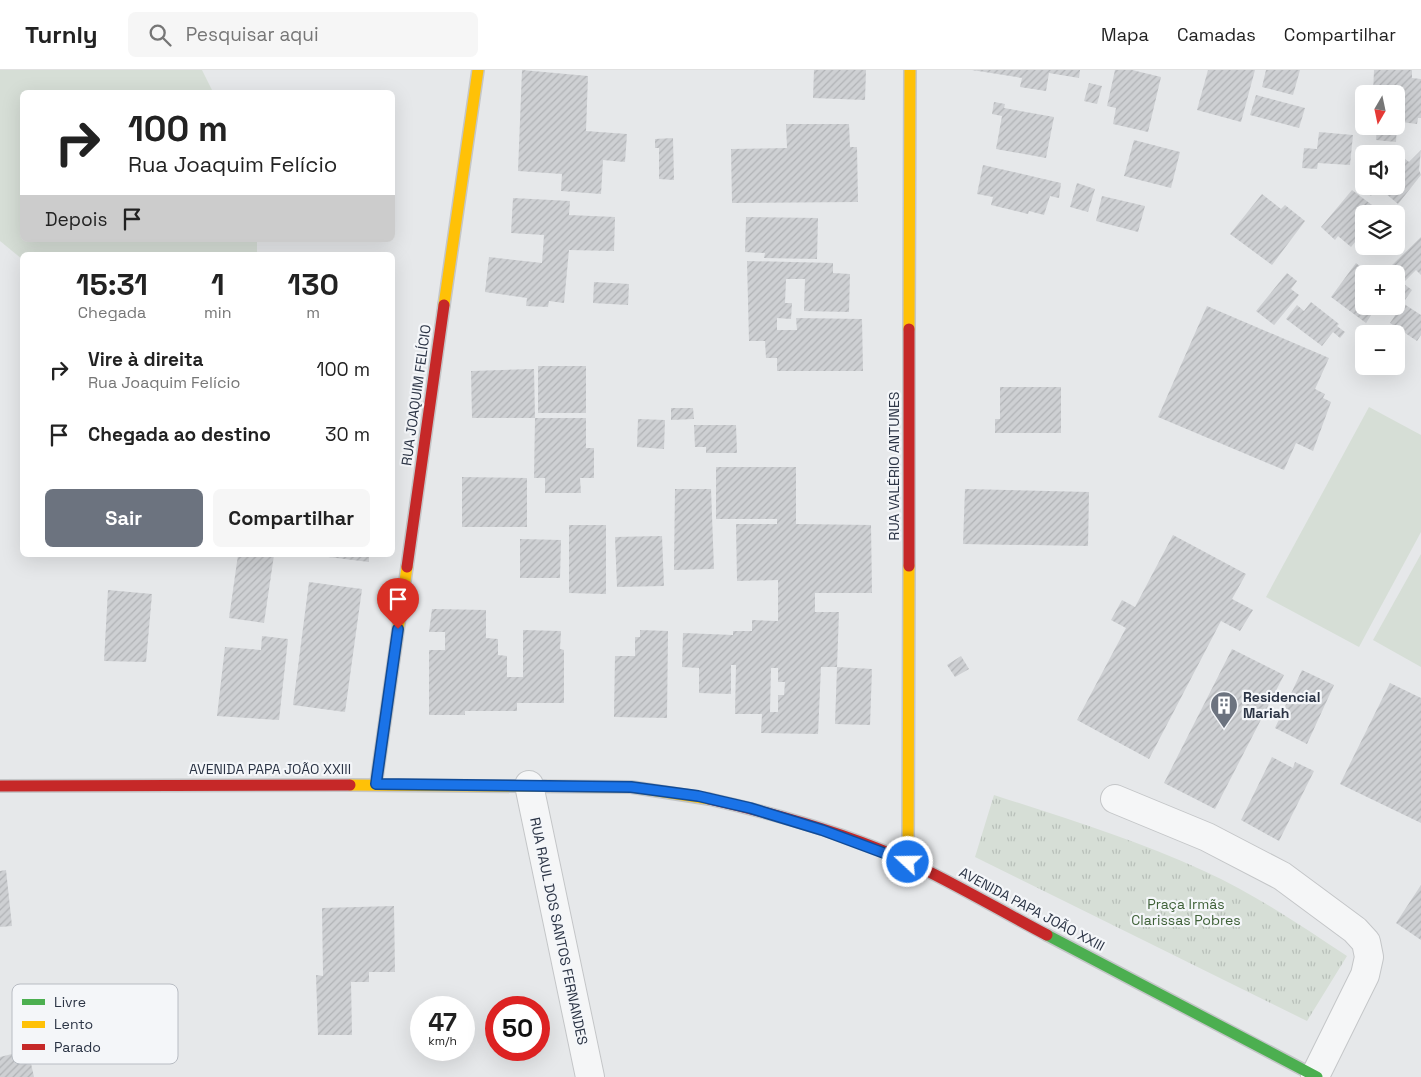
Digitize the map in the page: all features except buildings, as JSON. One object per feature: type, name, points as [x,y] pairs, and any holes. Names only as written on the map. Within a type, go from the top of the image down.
[{"type":"street","name":"RUA JOAQUIM FELÍCIO","points":[[376,784],[478,70]]},
{"type":"street","name":"RUA VALÉRIO ANTUNES","points":[[908,862],[910,70]]},
{"type":"street","name":"AVENIDA PAPA JOÃO XXIII","points":[[0,786],[529,785],[631,787],[698,796],[750,808],[822,830],[908,862],[1316,1077]]},
{"type":"street","name":"RUA RAUL DOS SANTOS FERNANDES","points":[[529,785],[590,1077]]},
{"type":"street","points":[[1115,799],[1250,857],[1282,876],[1355,930],[1366,942],[1369,957],[1365,975],[1316,1077]]},
{"type":"green space","points":[[0,70],[202,70],[212,90],[20,90],[20,242],[257,242],[257,252],[20,252],[20,257],[0,241]]},
{"type":"green space","points":[[1369,407],[1421,435],[1421,532],[1359,647],[1266,597]]},
{"type":"green space","points":[[1421,554],[1421,667],[1373,640]]},
{"type":"green space","name":"Praça Irmãs Clarissas Pobres","points":[[994,795],[1126,839],[1204,871],[1260,900],[1347,956],[1307,1021],[975,857]]},
{"type":"traffic: fast","points":[[1047,935],[1317,1077]]},
{"type":"traffic: slow","points":[[444,305],[478,70]]},
{"type":"traffic: slow","points":[[909,329],[910,70]]},
{"type":"traffic: slow","points":[[908,862],[909,566]]},
{"type":"traffic: slow","points":[[376,784],[407,567]]},
{"type":"traffic: slow","points":[[350,785],[631,787],[709,799]]},
{"type":"traffic: jam","points":[[407,567],[444,305]]},
{"type":"traffic: jam","points":[[909,329],[909,566]]},
{"type":"traffic: jam","points":[[0,786],[350,785]]},
{"type":"traffic: jam","points":[[709,799],[810,825],[861,842],[944,879],[1047,935]]},
{"type":"place","name":"Residencial Mariah","points":[[1224,729]]},
{"type":"route","points":[[398,629],[376,784],[631,787],[698,796],[750,808],[822,830],[908,862]]}]
